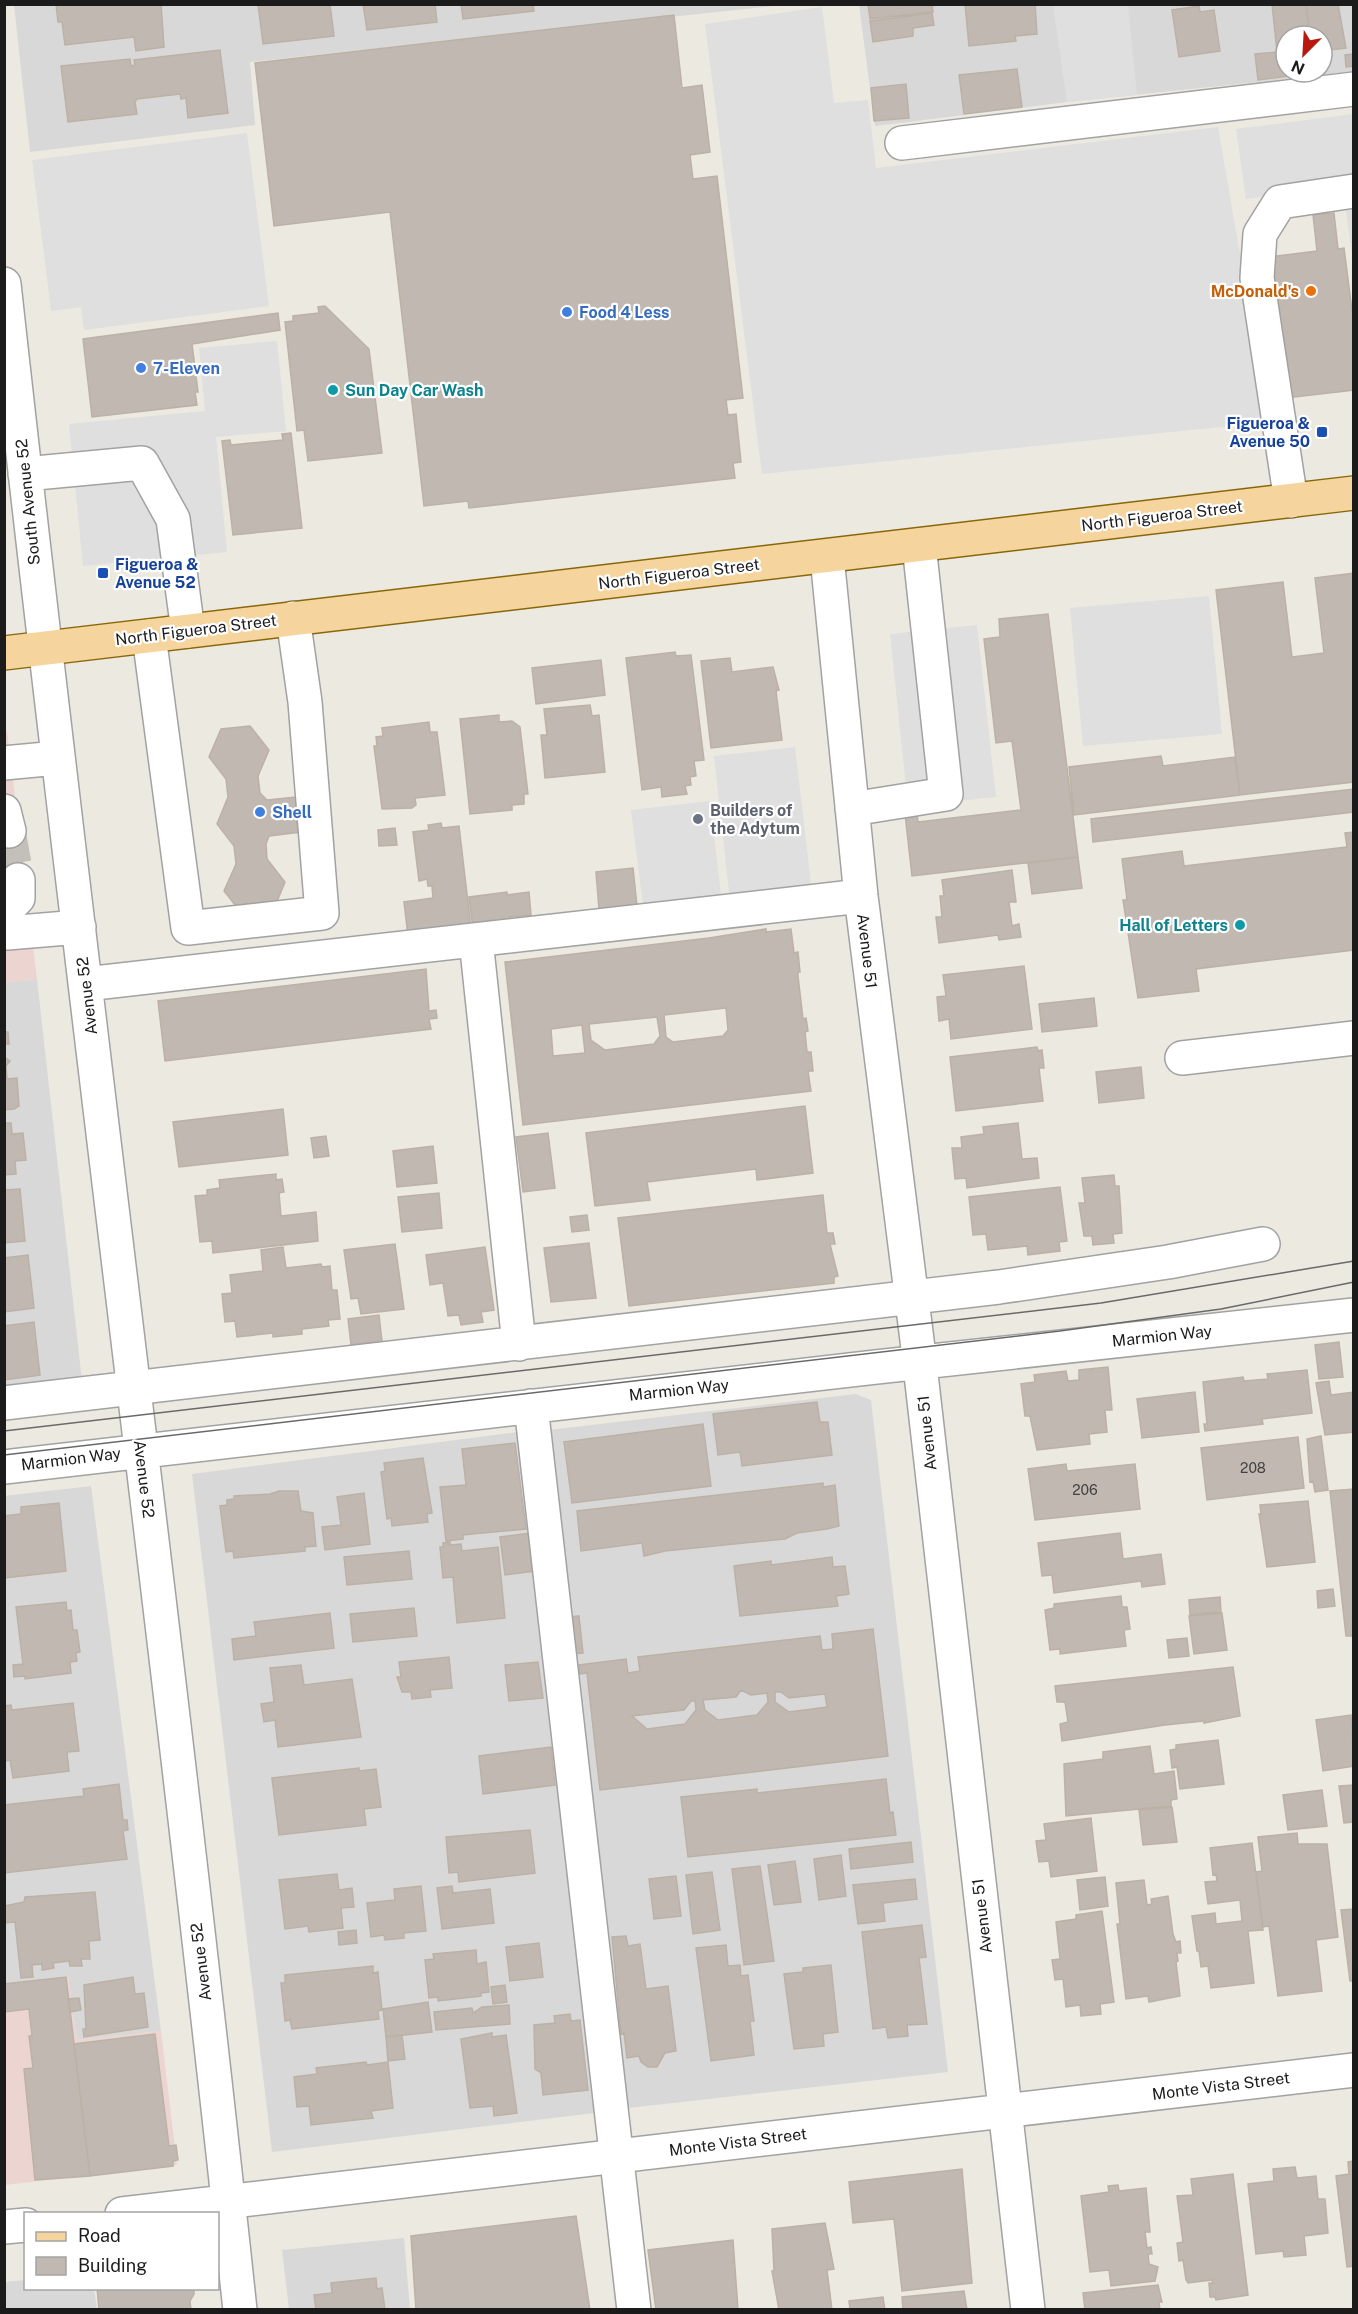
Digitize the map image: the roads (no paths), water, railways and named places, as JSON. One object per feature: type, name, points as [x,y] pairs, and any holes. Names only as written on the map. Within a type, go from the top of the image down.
[{"type":"main road","name":"North Figueroa Street","points":[[4,653],[1353,493]]},
{"type":"street","points":[[902,143],[1353,89]]},
{"type":"street","points":[[1291,501],[1257,278],[1260,234],[1280,202],[1353,191]]},
{"type":"street","name":"South Avenue 52","points":[[5,299],[45,649]]},
{"type":"street","points":[[25,474],[142,463],[172,519],[188,631]]},
{"type":"street","points":[[852,809],[946,794],[919,545]]},
{"type":"street","name":"Avenue 51","points":[[827,556],[861,896],[919,1362],[1028,2310]]},
{"type":"street","points":[[149,636],[188,928],[322,914],[305,702],[293,618]]},
{"type":"street","name":"Avenue 52","points":[[45,649],[141,1451],[240,2310]]},
{"type":"street","points":[[4,763],[57,758]]},
{"type":"street","points":[[18,880],[18,898],[6,931],[79,927]]},
{"type":"street","points":[[86,984],[861,896]]},
{"type":"street","points":[[476,940],[519,1344]]},
{"type":"street","points":[[1182,1058],[1353,1038]]},
{"type":"street","points":[[4,1404],[911,1298],[1168,1262],[1263,1244]]},
{"type":"street","name":"Marmion Way","points":[[4,1467],[919,1362],[1353,1316]]},
{"type":"street","points":[[531,1406],[634,2310]]},
{"type":"street","name":"Monte Vista Street","points":[[138,2212],[1353,2070]]},
{"type":"street","points":[[4,2227],[24,2225]]},
{"type":"tunnel","points":[[9,831],[18,880]]},
{"type":"tram line","points":[[4,1431],[1101,1303],[1354,1261]]},
{"type":"tram line","points":[[4,1455],[1060,1331],[1221,1309],[1354,1282]]},
{"type":"place","name":"McDonald's","points":[[1311,291]]},
{"type":"place","name":"Food 4 Less","points":[[567,312]]},
{"type":"place","name":"7-Eleven","points":[[141,368]]},
{"type":"place","name":"Sun Day Car Wash","points":[[333,390]]},
{"type":"place","name":"Figueroa & Avenue 50","points":[[1322,432]]},
{"type":"place","name":"Figueroa & Avenue 52","points":[[103,573]]},
{"type":"place","name":"Shell","points":[[260,812]]},
{"type":"place","name":"Builders of the Adytum","points":[[698,819]]},
{"type":"place","name":"Hall of Letters","points":[[1240,925]]}]
